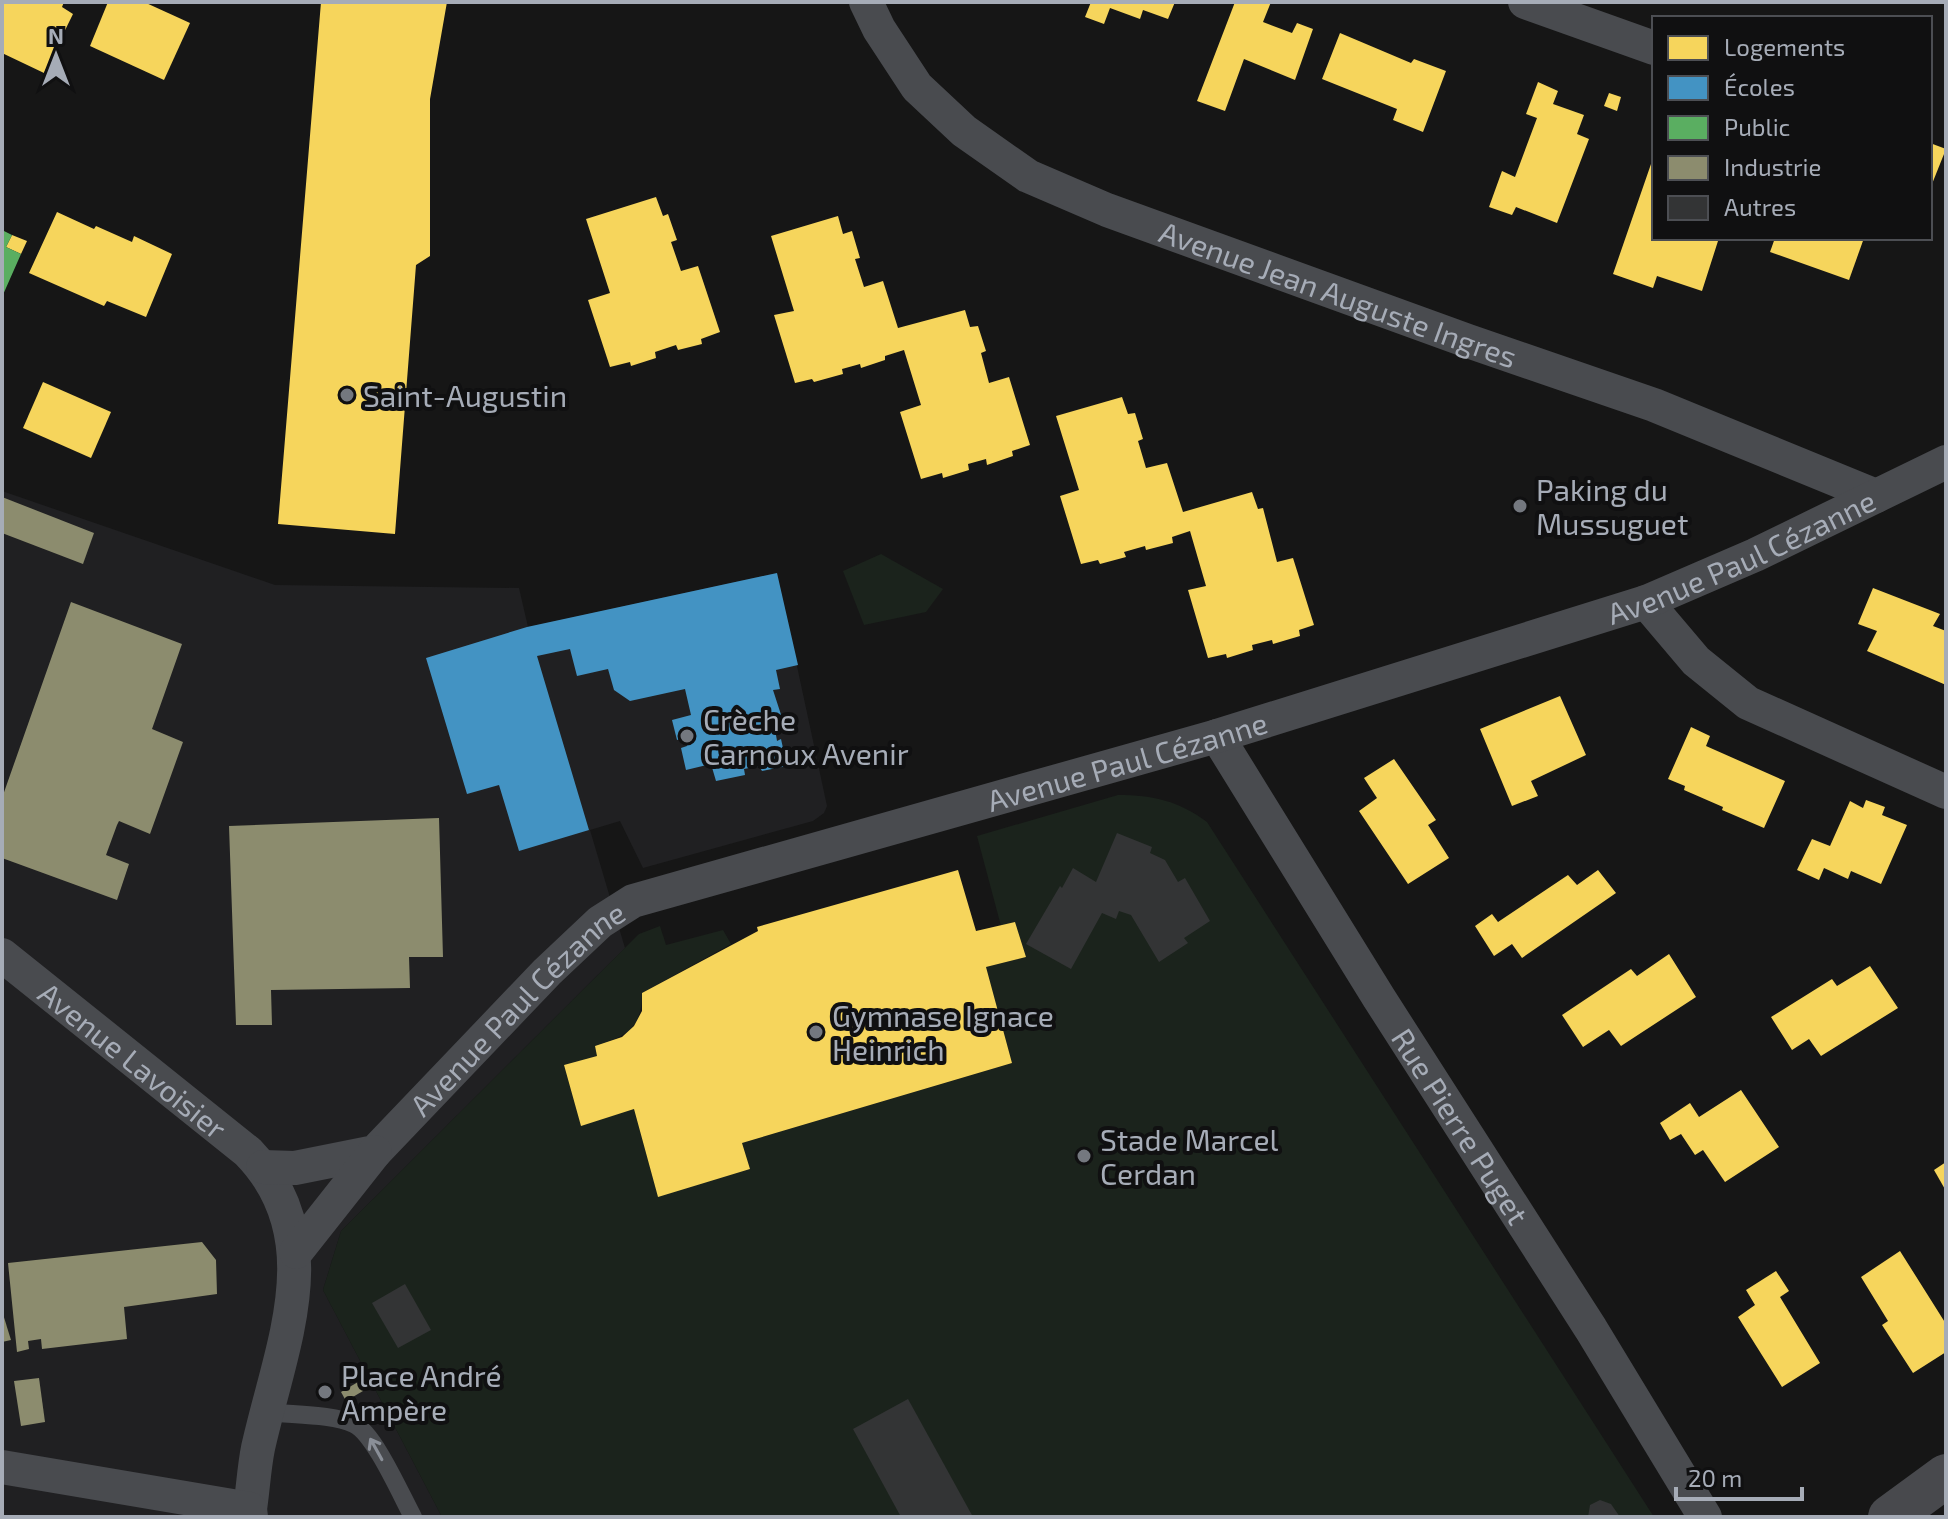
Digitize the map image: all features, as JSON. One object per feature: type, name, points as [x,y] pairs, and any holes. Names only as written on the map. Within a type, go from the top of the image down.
[{"type":"main road","points":[[1890,1517],[1946,1476]]},
{"type":"street","name":"Avenue Jean Auguste Ingres","points":[[866,2],[879,29],[917,87],[964,131],[1028,176],[1107,210],[1654,405],[1876,496]]},
{"type":"street","points":[[1525,2],[1652,47]]},
{"type":"street","name":"Avenue Paul Cézanne","points":[[296,1252],[375,1152],[547,972],[600,922],[633,901],[1217,736],[1646,602],[1755,555],[1946,462]]},
{"type":"street","points":[[1646,602],[1696,661],[1748,703],[1946,792]]},
{"type":"street","name":"Rue Pierre Puget","points":[[1217,736],[1379,998],[1591,1329],[1705,1517]]},
{"type":"street","name":"Avenue Lavoisier","points":[[2,955],[263,1167],[283,1201],[296,1252]]},
{"type":"street","points":[[263,1167],[295,1168],[375,1152]]},
{"type":"street","points":[[2,1467],[251,1513],[258,1449],[291,1307],[296,1252]]},
{"type":"lane","points":[[268,1412],[341,1420],[367,1433],[413,1517]]},
{"type":"shaded area","points":[[2,491],[275,585],[519,588],[528,627],[777,573],[827,806],[824,813],[813,821],[643,868],[620,821],[590,830],[625,948],[341,1231],[323,1290],[442,1517],[2,1517]]},
{"type":"shaded area","points":[[881,554],[943,589],[926,612],[864,625],[843,571]]},
{"type":"shaded area","name":"Stade Marcel Cerdan","points":[[1118,795],[1165,801],[1207,822],[1654,1517],[442,1517],[323,1290],[341,1231],[639,934],[660,926],[666,945],[723,930],[731,944],[642,993],[639,1015],[630,1029],[615,1039],[595,1046],[597,1056],[564,1066],[581,1125],[634,1109],[658,1196],[750,1169],[742,1143],[1012,1063],[986,967],[1026,957],[1015,922],[1001,926],[977,836]]},
{"type":"building: Logements","points":[[2,2],[64,2],[62,7],[73,14],[44,73],[2,53]]},
{"type":"building: Logements","points":[[108,2],[144,2],[190,23],[164,80],[90,46]]},
{"type":"building: Logements","name":"Saint-Augustin","points":[[321,2],[447,2],[430,99],[430,256],[416,265],[395,534],[278,524]]},
{"type":"building: Logements","points":[[1091,2],[1175,2],[1168,19],[1143,10],[1140,19],[1110,8],[1104,24],[1085,17]]},
{"type":"building: Logements","points":[[1235,2],[1271,2],[1263,22],[1292,33],[1297,23],[1313,29],[1295,80],[1244,59],[1225,111],[1197,101]]},
{"type":"building: Logements","points":[[1340,33],[1411,63],[1414,59],[1446,71],[1423,132],[1393,120],[1397,109],[1322,79]]},
{"type":"building: Logements","points":[[1538,82],[1558,91],[1553,104],[1584,115],[1577,134],[1589,139],[1557,223],[1516,207],[1512,215],[1489,207],[1502,171],[1515,177],[1537,118],[1526,114]]},
{"type":"building: Logements","points":[[1609,93],[1621,97],[1617,111],[1604,106]]},
{"type":"building: Logements","points":[[1932,144],[1946,149],[1932,184]]},
{"type":"building: Logements","points":[[1652,164],[1652,240],[1718,241],[1702,291],[1657,276],[1653,288],[1613,274]]},
{"type":"building: Logements","points":[[656,197],[663,216],[668,214],[677,240],[671,242],[681,271],[698,266],[720,332],[701,339],[702,344],[678,350],[676,345],[655,352],[656,358],[631,366],[630,362],[610,367],[588,300],[610,293],[586,219]]},
{"type":"building: Logements","points":[[57,212],[132,242],[134,236],[172,254],[146,317],[107,301],[104,306],[29,273]]},
{"type":"building: Logements","points":[[838,216],[843,234],[852,231],[860,258],[855,259],[864,287],[883,281],[898,328],[965,310],[970,327],[978,326],[986,351],[981,353],[989,383],[1009,377],[1030,445],[1012,451],[1013,456],[987,465],[986,459],[968,464],[969,470],[943,478],[942,473],[921,479],[900,412],[921,405],[904,350],[861,368],[860,364],[842,369],[843,374],[814,382],[812,379],[795,383],[774,315],[794,311],[771,236]]},
{"type":"building: Logements","points":[[12,235],[27,241],[21,254],[6,247]]},
{"type":"building: Logements","points":[[1774,240],[1863,240],[1849,280],[1770,252]]},
{"type":"building: Logements","points":[[43,382],[111,412],[91,458],[23,428]]},
{"type":"building: Logements","points":[[1122,397],[1128,414],[1135,413],[1143,439],[1138,441],[1146,468],[1167,463],[1183,512],[1252,492],[1258,509],[1263,508],[1277,562],[1293,558],[1314,625],[1299,630],[1300,636],[1273,644],[1272,640],[1252,645],[1253,650],[1227,658],[1226,654],[1208,658],[1188,590],[1206,586],[1190,531],[1172,537],[1173,543],[1124,552],[1126,557],[1100,564],[1098,560],[1081,564],[1060,496],[1079,490],[1056,416]]},
{"type":"building: Logements","points":[[1873,588],[1940,614],[1933,626],[1946,631],[1946,685],[1867,651],[1877,631],[1858,624]]},
{"type":"building: Logements","points":[[1560,696],[1586,755],[1531,781],[1538,796],[1512,806],[1480,729]]},
{"type":"building: Logements","points":[[1691,727],[1710,736],[1706,746],[1785,781],[1764,828],[1722,810],[1723,807],[1684,790],[1685,786],[1668,779]]},
{"type":"building: Logements","points":[[1394,759],[1436,820],[1428,825],[1449,858],[1408,884],[1359,811],[1377,798],[1364,778]]},
{"type":"building: Logements","points":[[1866,800],[1885,807],[1882,815],[1907,825],[1881,884],[1851,871],[1848,879],[1824,868],[1819,880],[1797,870],[1812,839],[1830,846],[1850,801],[1863,808]]},
{"type":"building: Logements","name":"Gymnase Ignace Heinrich","points":[[958,870],[976,931],[1015,922],[1026,957],[986,967],[1012,1063],[742,1143],[750,1169],[658,1197],[634,1109],[581,1126],[564,1065],[597,1056],[595,1046],[622,1037],[634,1026],[642,1011],[642,993],[758,931],[757,927]]},
{"type":"building: Logements","points":[[1598,870],[1616,893],[1522,958],[1512,944],[1494,956],[1475,926],[1492,914],[1498,922],[1568,875],[1577,885]]},
{"type":"building: Logements","points":[[1669,954],[1696,997],[1621,1046],[1609,1030],[1583,1047],[1562,1015],[1631,969],[1637,976]]},
{"type":"building: Logements","points":[[1870,966],[1898,1008],[1821,1056],[1809,1039],[1792,1050],[1771,1017],[1832,979],[1837,986]]},
{"type":"building: Logements","points":[[1741,1090],[1779,1147],[1725,1182],[1703,1150],[1695,1155],[1681,1134],[1670,1140],[1660,1123],[1690,1103],[1699,1117]]},
{"type":"building: Logements","points":[[1946,1162],[1946,1191],[1934,1170]]},
{"type":"building: Logements","points":[[1900,1251],[1946,1324],[1946,1352],[1913,1373],[1882,1325],[1888,1321],[1861,1277]]},
{"type":"building: Logements","points":[[1776,1271],[1789,1291],[1780,1297],[1820,1363],[1782,1387],[1738,1317],[1755,1305],[1746,1290]]},
{"type":"building: Écoles","points":[[777,573],[798,665],[776,670],[780,689],[773,690],[785,727],[775,729],[777,741],[781,739],[787,766],[762,771],[759,766],[744,769],[745,775],[716,781],[711,764],[686,770],[681,748],[687,746],[685,738],[677,740],[672,720],[691,715],[685,689],[630,701],[614,690],[608,669],[577,676],[570,649],[537,656],[589,830],[519,851],[499,785],[467,794],[426,658],[527,627]]},
{"type":"building: Public","points":[[2,230],[12,235],[6,247],[21,254],[2,297]]},
{"type":"building: Industrie","points":[[2,497],[94,533],[83,564],[2,533]]},
{"type":"building: Industrie","points":[[71,602],[182,644],[152,729],[183,742],[150,834],[119,821],[117,825],[106,855],[129,864],[117,900],[2,858],[2,798]]},
{"type":"building: Industrie","points":[[439,818],[443,957],[409,957],[410,988],[271,990],[272,1025],[236,1025],[229,826]]},
{"type":"building: Industrie","points":[[202,1242],[216,1260],[217,1294],[124,1307],[127,1339],[42,1349],[41,1339],[28,1341],[29,1349],[17,1352],[8,1263]]},
{"type":"building: Industrie","points":[[2,1311],[11,1340],[2,1342]]},
{"type":"building: Industrie","points":[[39,1378],[45,1422],[21,1426],[14,1381]]},
{"type":"building: Industrie","points":[[358,1382],[363,1391],[346,1401],[341,1392]]},
{"type":"building: Autres","points":[[1117,833],[1152,847],[1150,853],[1165,860],[1178,882],[1185,878],[1210,921],[1184,938],[1188,943],[1159,962],[1131,915],[1119,911],[1116,919],[1102,913],[1071,969],[1026,944],[1073,868],[1096,882]]},
{"type":"building: Autres","points":[[405,1284],[431,1330],[398,1348],[372,1303]]},
{"type":"building: Autres","points":[[908,1399],[973,1517],[901,1517],[853,1429]]},
{"type":"building: Autres","points":[[1600,1500],[1611,1504],[1620,1517],[1588,1517],[1590,1505]]},
{"type":"place","name":"Saint-Augustin","points":[[347,395]]},
{"type":"place","name":"Paking du Mussuguet","points":[[1520,506]]},
{"type":"place","name":"Crèche Carnoux Avenir","points":[[687,736]]},
{"type":"place","name":"Gymnase Ignace Heinrich","points":[[816,1032]]},
{"type":"place","name":"Stade Marcel Cerdan","points":[[1084,1156]]},
{"type":"place","name":"Place André Ampère","points":[[325,1392]]}]
